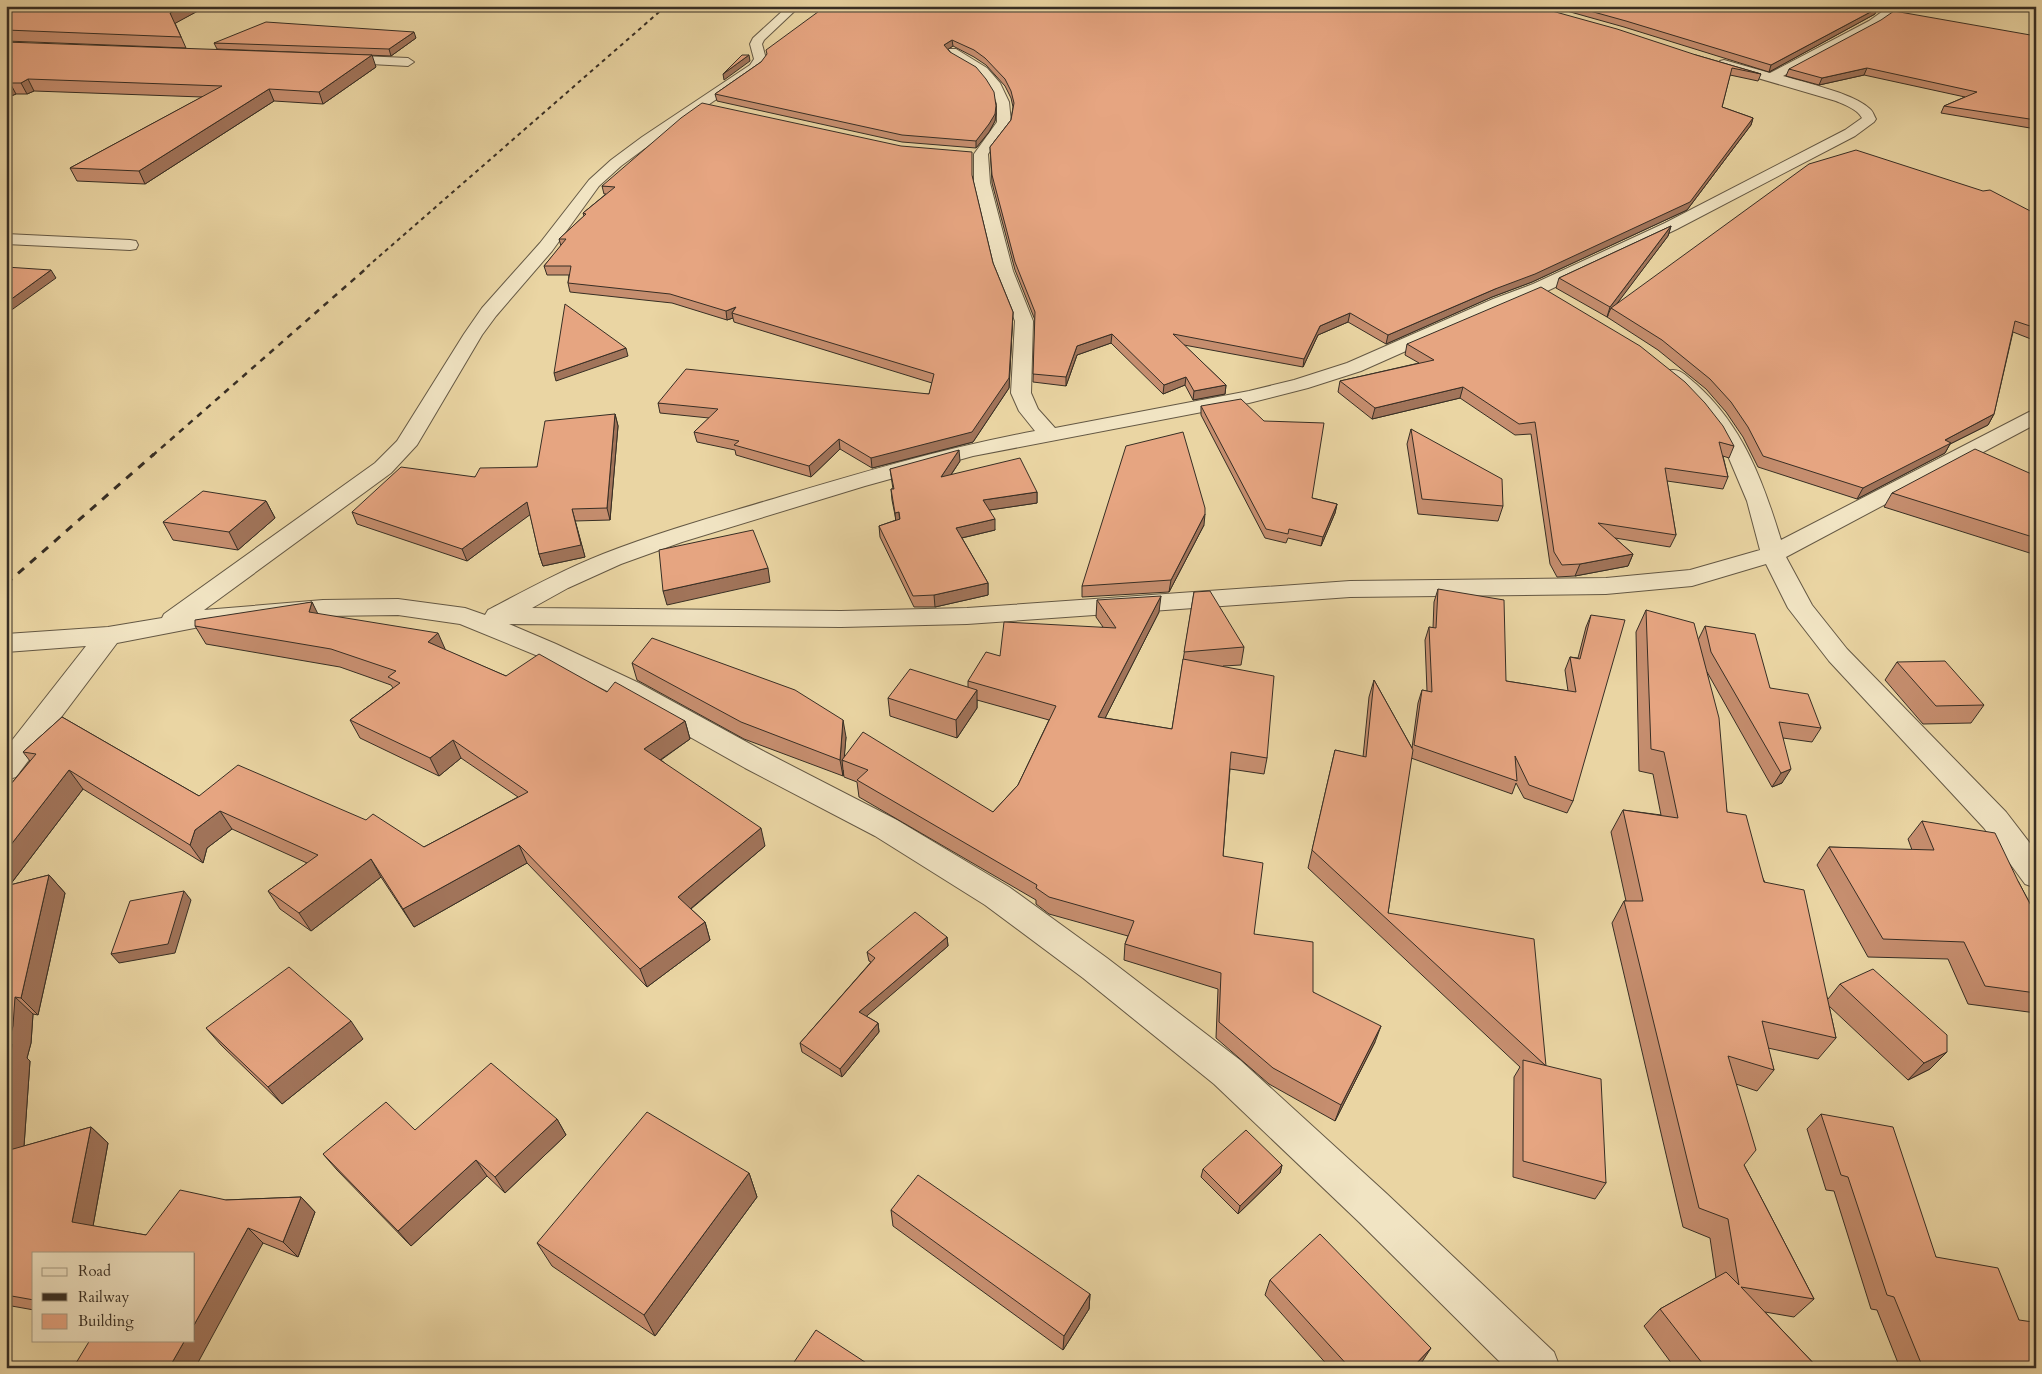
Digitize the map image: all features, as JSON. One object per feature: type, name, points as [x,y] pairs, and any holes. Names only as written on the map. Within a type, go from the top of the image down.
[{"type":"street","points":[[166,625],[383,468],[406,445],[489,312],[546,247],[594,183],[647,140],[710,106],[754,68],[760,62],[761,56],[756,44],[759,38],[796,6]]},
{"type":"street","points":[[1772,77],[1873,23],[1898,6]]},
{"type":"street","points":[[952,52],[968,60],[993,80],[1004,106],[1004,120],[999,131],[982,154],[982,183],[1004,271],[1024,321],[1021,393],[1029,411],[1050,435]]},
{"type":"street","points":[[329,59],[408,62]]},
{"type":"street","points":[[497,616],[559,583],[612,559],[674,537],[910,466],[971,450],[1249,397],[1302,384],[1354,367],[1490,307],[1539,288],[1719,201],[1802,156],[1850,133],[1869,119],[1867,113],[1854,105],[1772,77],[1715,62]]},
{"type":"street","points":[[964,154],[982,154]]},
{"type":"street","points":[[6,239],[130,245]]},
{"type":"street","points":[[1539,288],[1562,301]]},
{"type":"street","points":[[1657,362],[1705,403],[1730,436],[1758,501],[1773,554],[1801,608],[1838,655],[1995,820],[2036,875]]},
{"type":"street","points":[[6,643],[108,636],[210,617],[323,608],[398,607],[465,616],[899,618],[967,616],[1350,589],[1606,586],[1692,578],[1773,554],[2036,416]]},
{"type":"street","points":[[465,616],[547,650],[629,690],[755,760],[886,828],[998,896],[1095,968],[1227,1072],[1380,1215],[1538,1368]]},
{"type":"street","points":[[6,769],[108,636]]},
{"type":"building","points":[[6,6],[183,6],[170,13],[181,37],[6,30]]},
{"type":"building","points":[[826,6],[1534,6],[1617,29],[1761,74],[1732,68],[1722,107],[1753,118],[1690,202],[1535,274],[1388,335],[1350,313],[1320,326],[1304,359],[1173,334],[1226,385],[1194,391],[1186,377],[1164,385],[1112,334],[1077,346],[1066,377],[1033,374],[1035,312],[1015,262],[992,175],[990,147],[1011,120],[1014,103],[1005,79],[985,58],[974,50],[952,40],[944,45],[950,52],[976,67],[994,92],[995,114],[976,141],[902,135],[715,94],[761,62],[767,54],[766,50]]},
{"type":"building","points":[[1572,6],[1868,6],[1878,8],[1771,65]]},
{"type":"building","points":[[1894,11],[2036,36],[2036,120],[1944,106],[1977,92],[1867,68],[1822,78],[1789,69],[1881,20]]},
{"type":"building","points":[[266,22],[414,32],[389,49],[214,43]]},
{"type":"building","points":[[6,42],[372,55],[319,92],[269,89],[139,171],[70,168],[222,86],[28,79],[21,83],[6,84]]},
{"type":"building","points":[[742,55],[749,55],[723,74]]},
{"type":"building","points":[[702,103],[901,146],[972,152],[972,175],[993,263],[1013,312],[1009,378],[972,432],[871,458],[839,439],[809,466],[734,445],[739,441],[694,432],[718,409],[658,403],[686,369],[929,394],[934,374],[732,313],[736,307],[726,311],[670,294],[568,283],[571,266],[544,266],[566,239],[559,239],[586,214],[583,213],[615,187],[602,186],[681,118]]},
{"type":"building","points":[[1856,150],[1983,191],[1990,190],[2036,214],[2036,328],[2015,321],[1994,414],[1945,440],[1951,443],[1863,488],[1763,456],[1748,427],[1731,402],[1710,379],[1662,340],[1611,308],[1809,164]]},
{"type":"building","points":[[1671,226],[1610,307],[1559,278]]},
{"type":"building","points":[[6,267],[51,270],[6,303]]},
{"type":"building","points":[[1541,287],[1640,346],[1685,382],[1723,426],[1734,446],[1719,442],[1728,477],[1665,468],[1676,535],[1598,523],[1633,554],[1580,564],[1562,565],[1554,552],[1535,422],[1519,424],[1463,387],[1375,408],[1340,381],[1434,360],[1407,344]]},
{"type":"building","points":[[565,304],[626,348],[554,373]]},
{"type":"building","points":[[1241,399],[1264,421],[1324,423],[1312,498],[1337,504],[1323,537],[1289,529],[1288,534],[1266,529],[1201,406]]},
{"type":"building","points":[[615,414],[607,508],[572,509],[581,545],[539,554],[527,502],[462,549],[352,512],[401,467],[475,477],[480,468],[537,467],[545,421]]},
{"type":"building","points":[[1411,429],[1502,479],[1503,506],[1422,499]]},
{"type":"building","points":[[1183,432],[1205,508],[1205,514],[1171,580],[1082,586],[1126,446]]},
{"type":"building","points":[[1975,449],[2036,476],[2036,538],[1892,493]]},
{"type":"building","points":[[959,450],[941,477],[1020,458],[1037,492],[983,500],[995,519],[956,528],[988,583],[934,595],[913,596],[879,526],[900,519],[899,512],[895,513],[891,489],[894,489],[890,469]]},
{"type":"building","points":[[203,491],[266,501],[229,532],[163,522]]},
{"type":"building","points":[[753,530],[768,568],[663,591],[659,550]]},
{"type":"building","points":[[1438,589],[1504,600],[1506,681],[1576,692],[1570,657],[1580,659],[1591,615],[1625,620],[1573,801],[1529,785],[1515,756],[1517,781],[1414,745],[1422,690],[1432,692],[1429,627],[1436,628]]},
{"type":"building","points":[[1210,591],[1244,647],[1184,652],[1194,592]]},
{"type":"building","points":[[1161,596],[1098,717],[1172,729],[1183,659],[1274,676],[1267,758],[1231,752],[1223,856],[1263,863],[1254,934],[1313,942],[1313,992],[1381,1026],[1341,1105],[1273,1068],[1219,1022],[1221,973],[1125,944],[1134,921],[1049,897],[1036,888],[1037,885],[857,780],[868,770],[842,760],[863,732],[993,812],[1018,785],[1056,706],[968,681],[986,652],[1000,656],[1004,622],[1116,628],[1097,600]]},
{"type":"building","points":[[312,602],[309,612],[438,633],[428,642],[506,676],[539,654],[607,692],[615,682],[685,721],[644,749],[761,828],[678,897],[705,922],[640,969],[519,845],[403,909],[371,859],[299,913],[268,891],[318,855],[220,811],[195,830],[190,845],[69,770],[6,851],[6,790],[36,754],[23,752],[62,717],[199,796],[238,765],[366,820],[373,814],[424,847],[528,792],[453,740],[430,758],[350,720],[400,683],[388,677],[396,671],[331,649],[195,626],[195,620]]},
{"type":"building","points":[[1646,610],[1694,623],[1719,718],[1727,812],[1746,815],[1764,882],[1804,890],[1836,1038],[1762,1021],[1774,1070],[1728,1056],[1756,1150],[1744,1165],[1814,1299],[1741,1287],[1818,1368],[1706,1368],[1660,1309],[1726,1272],[1739,1285],[1728,1219],[1699,1208],[1624,901],[1643,901],[1623,810],[1678,818],[1664,752],[1651,749]]},
{"type":"building","points":[[1705,626],[1755,634],[1770,688],[1808,694],[1821,728],[1779,722],[1791,769],[1781,773],[1711,652]]},
{"type":"building","points":[[652,638],[795,690],[843,720],[840,760],[741,722],[632,663]]},
{"type":"building","points":[[1945,661],[1984,705],[1936,706],[1897,662]]},
{"type":"building","points":[[910,669],[977,690],[956,720],[888,698]]},
{"type":"building","points":[[1374,680],[1413,750],[1388,913],[1534,939],[1546,1066],[1312,850],[1335,750],[1366,757]]},
{"type":"building","points":[[1922,821],[1995,833],[2036,915],[2036,993],[1985,986],[1964,942],[1883,939],[1829,847],[1934,850]]},
{"type":"building","points":[[49,875],[21,998],[15,997],[13,1026],[7,1049],[12,1044],[6,1112],[6,886]]},
{"type":"building","points":[[184,891],[168,944],[111,954],[130,901]]},
{"type":"building","points":[[915,912],[947,937],[859,1012],[878,1023],[840,1069],[800,1043],[875,958],[867,952]]},
{"type":"building","points":[[289,967],[351,1021],[268,1087],[206,1028]]},
{"type":"building","points":[[1873,969],[1947,1035],[1947,1052],[1924,1063],[1840,984]]},
{"type":"building","points":[[1523,1060],[1601,1079],[1606,1183],[1523,1161]]},
{"type":"building","points":[[491,1063],[557,1119],[495,1177],[476,1160],[398,1231],[323,1154],[386,1102],[415,1130]]},
{"type":"building","points":[[647,1112],[749,1173],[644,1315],[537,1243]]},
{"type":"building","points":[[1821,1114],[1893,1127],[1936,1257],[1998,1268],[2019,1320],[2033,1322],[2036,1327],[2036,1368],[1923,1368],[1894,1297],[1887,1295],[1848,1177],[1841,1175]]},
{"type":"building","points":[[91,1127],[72,1222],[146,1235],[180,1190],[226,1200],[301,1197],[283,1242],[248,1228],[195,1323],[195,1252],[32,1252],[32,1300],[6,1295],[6,1151]]},
{"type":"building","points":[[1246,1130],[1282,1165],[1240,1206],[1203,1169]]},
{"type":"building","points":[[918,1175],[1090,1294],[1064,1336],[891,1210]]},
{"type":"building","points":[[1320,1234],[1431,1348],[1412,1368],[1350,1368],[1270,1280]]},
{"type":"building","points":[[816,1330],[874,1368],[790,1368]]},
{"type":"building","points":[[89,1342],[184,1342],[169,1368],[73,1368]]},
{"type":"railway","points":[[367,267],[666,6]]},
{"type":"railway","points":[[152,456],[369,266]]},
{"type":"railway","points":[[6,584],[154,454]]}]
